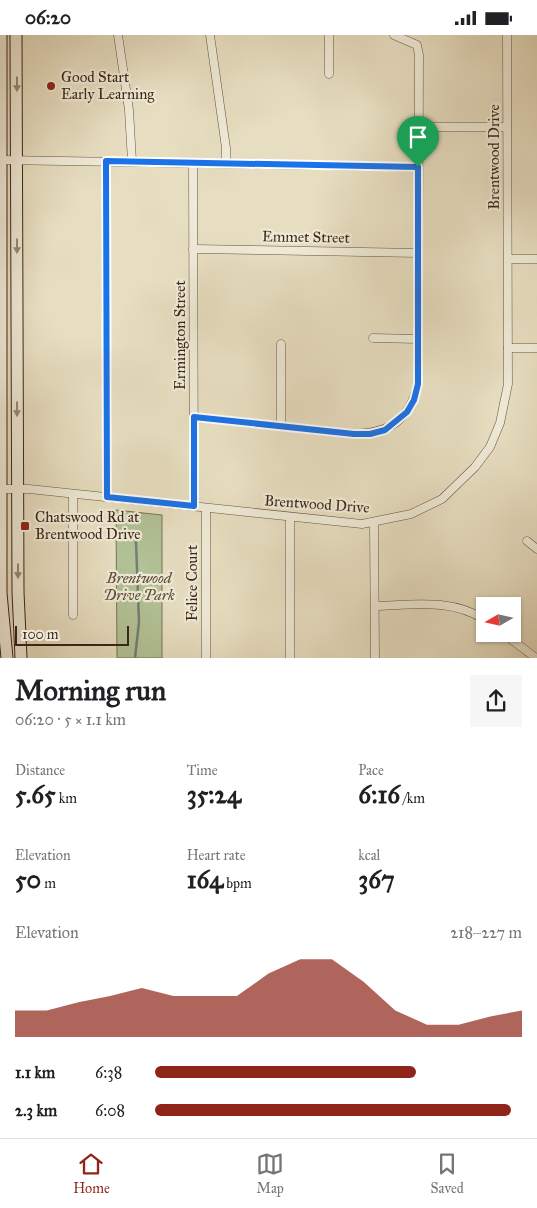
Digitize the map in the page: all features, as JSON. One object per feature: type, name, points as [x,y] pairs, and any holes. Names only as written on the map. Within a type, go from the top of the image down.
[{"type":"main road","points":[[1,35],[2,601],[7,658]]},
{"type":"main road","points":[[16,35],[17,488],[21,658]]},
{"type":"street","points":[[118,35],[127,94],[132,161]]},
{"type":"street","points":[[210,35],[226,148],[226,163]]},
{"type":"street","points":[[329,74],[330,35]]},
{"type":"street","points":[[194,417],[354,434],[370,434],[391,427],[407,412],[414,400],[418,384],[419,55],[417,45],[394,35]]},
{"type":"street","name":"Brentwood Drive","points":[[2,489],[17,488],[290,517],[374,523],[411,514],[435,503],[458,486],[476,467],[490,447],[504,409],[508,384],[507,35]]},
{"type":"street","points":[[418,127],[507,127]]},
{"type":"street","points":[[2,160],[418,167]]},
{"type":"street","points":[[106,161],[107,497]]},
{"type":"street","name":"Ermington Street","points":[[193,163],[194,506]]},
{"type":"street","name":"Emmet Street","points":[[193,249],[418,253]]},
{"type":"street","points":[[508,259],[537,259]]},
{"type":"street","points":[[1,314],[17,314]]},
{"type":"street","points":[[373,338],[418,339]]},
{"type":"street","points":[[281,344],[281,425]]},
{"type":"street","points":[[508,348],[537,348]]},
{"type":"street","points":[[73,494],[73,615]]},
{"type":"street","name":"Felice Court","points":[[206,507],[206,658]]},
{"type":"street","points":[[290,517],[290,658]]},
{"type":"street","points":[[374,523],[375,658]]},
{"type":"street","points":[[526,541],[537,549]]},
{"type":"street","points":[[375,606],[452,605],[476,615]]},
{"type":"street","points":[[516,643],[536,658]]},
{"type":"green space","name":"Brentwood Drive Park","points":[[116,510],[162,515],[162,658],[117,658]]},
{"type":"waterway","points":[[135,658],[139,622],[136,542]]},
{"type":"place","name":"Good Start Early Learning","points":[[51,86]]},
{"type":"place","name":"Chatswood Rd at Brentwood Drive","points":[[25,526]]},
{"type":"route","points":[[106,161],[418,167],[418,384],[414,400],[407,412],[397,423],[385,430],[370,434],[354,434],[194,417],[194,506],[107,497],[106,161]]}]
